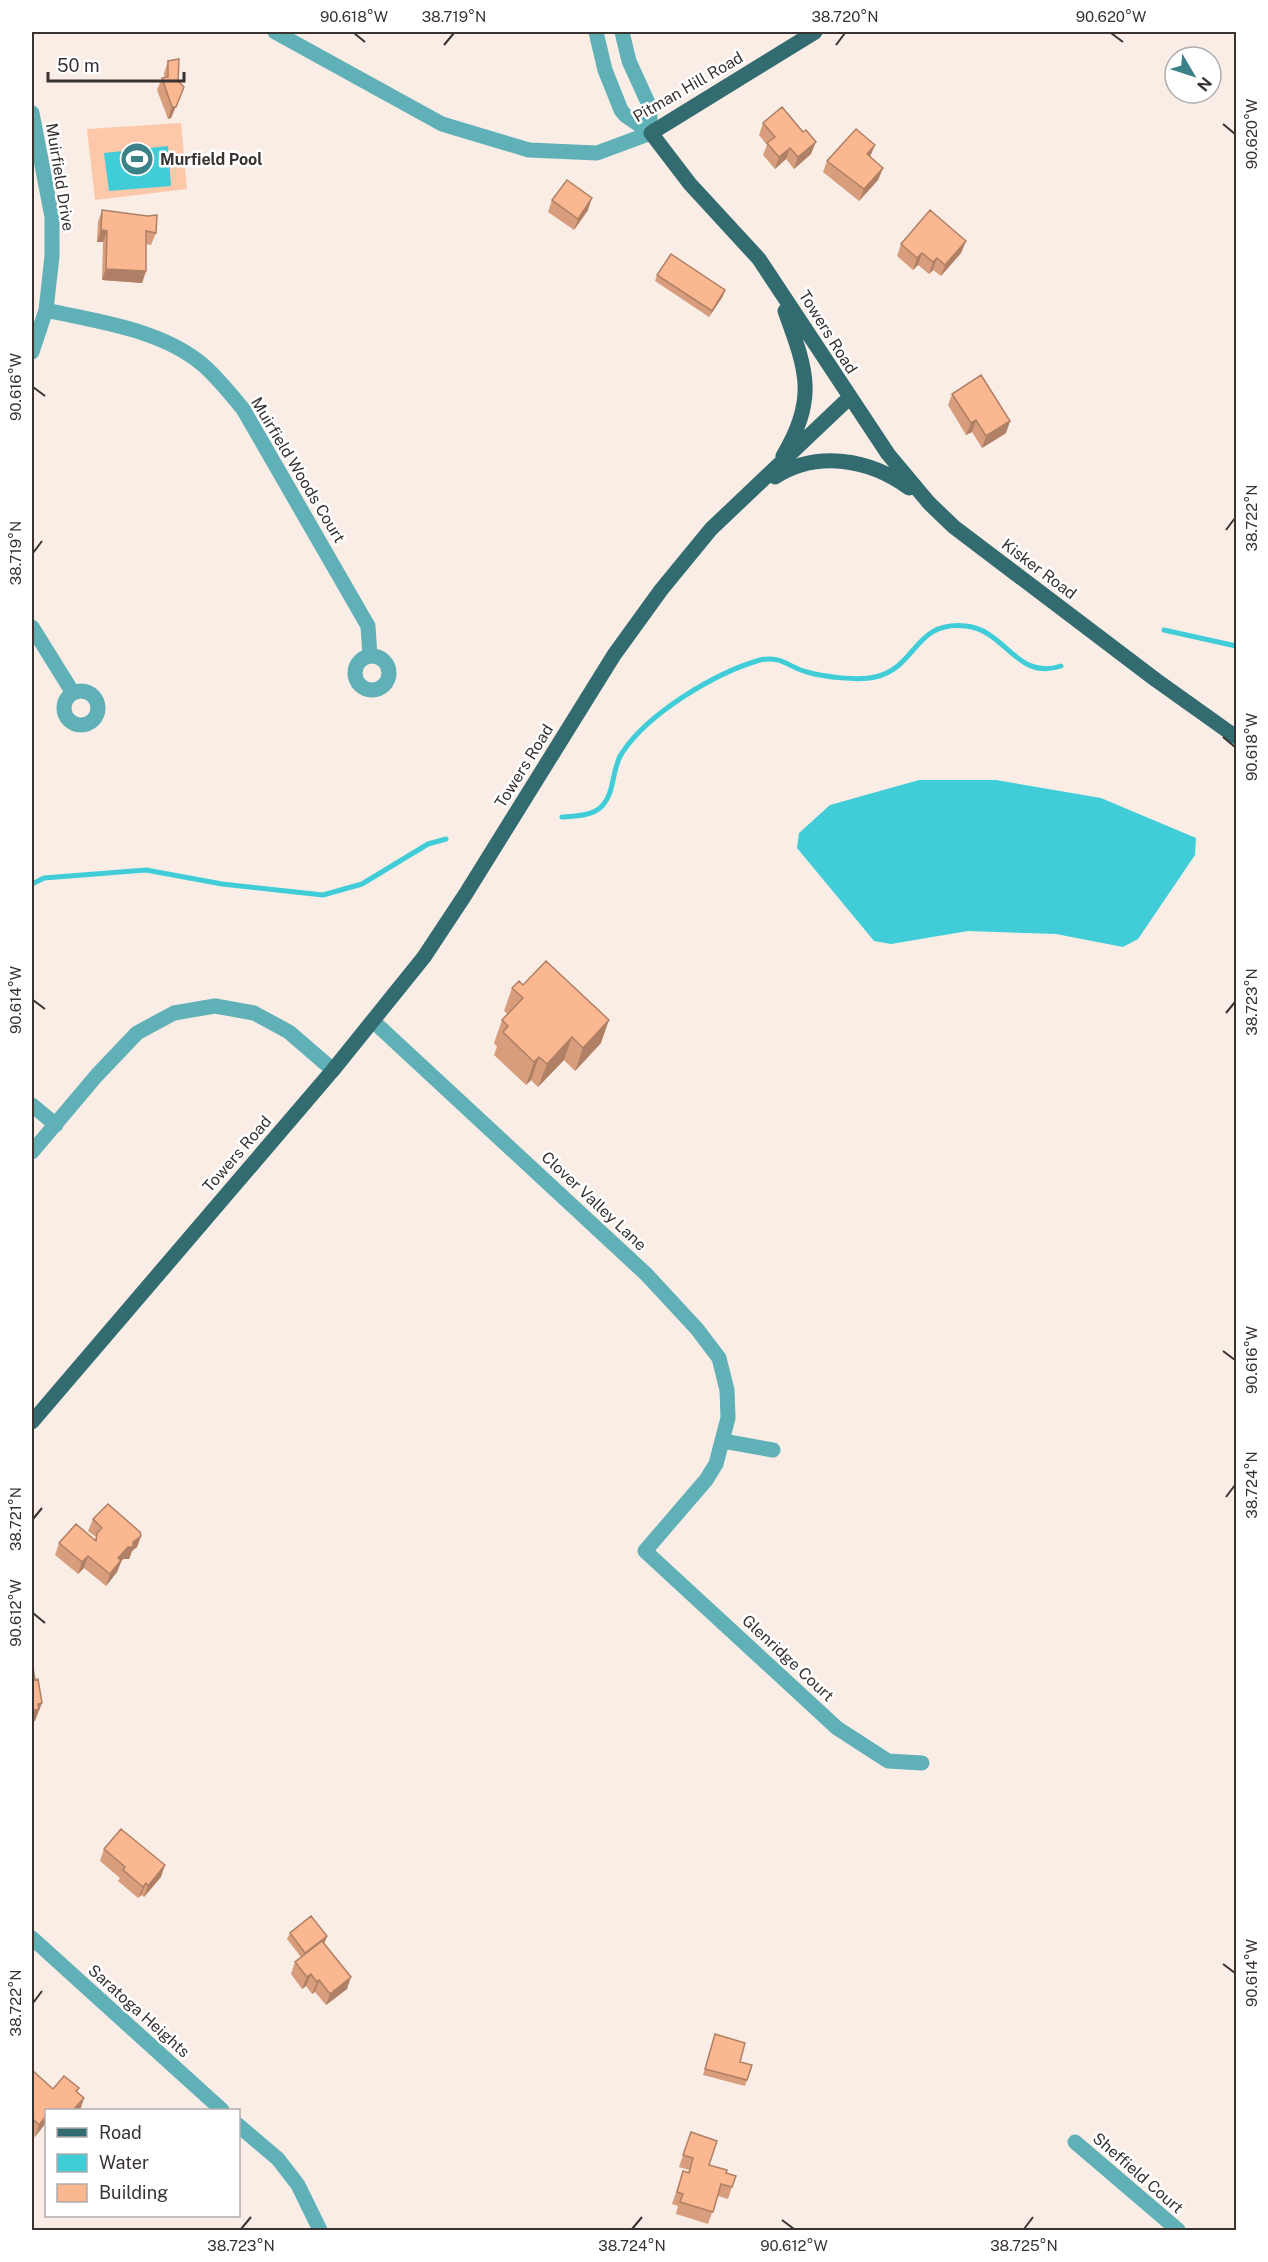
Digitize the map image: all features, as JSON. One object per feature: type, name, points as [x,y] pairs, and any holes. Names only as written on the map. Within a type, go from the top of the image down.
[{"type":"main road","name":"Pitman Hill Road","points":[[651,133],[815,32]]},
{"type":"main road","name":"Towers Road","points":[[32,1422],[333,1070],[424,957],[614,655],[661,590],[711,529],[849,398],[759,259],[690,184],[651,133]]},
{"type":"main road","points":[[774,280],[802,362],[806,381],[802,414],[790,444],[775,469]]},
{"type":"main road","name":"Kisker Road","points":[[849,398],[888,454],[929,503],[954,527],[1146,673],[1236,737]]},
{"type":"main road","points":[[745,497],[796,466],[824,459],[851,462],[884,473],[929,503]]},
{"type":"street","name":"Pitman Hill Road","points":[[275,32],[442,124],[529,150],[597,153],[651,133]]},
{"type":"street","points":[[596,32],[604,70],[621,110],[625,116],[651,133]]},
{"type":"street","points":[[622,32],[629,61],[650,105],[651,133]]},
{"type":"street","points":[[604,70],[629,61]]},
{"type":"street","name":"Muirfield Drive","points":[[32,113],[52,217],[52,256],[46,310],[32,352]]},
{"type":"street","name":"Muirfield Woods Court","points":[[46,310],[159,339],[201,363],[223,385],[243,409],[368,626],[370,656]]},
{"type":"street","points":[[32,627],[73,693]]},
{"type":"street","points":[[32,1152],[97,1075],[137,1033],[174,1013],[215,1006],[254,1013],[289,1032],[333,1070]]},
{"type":"street","name":"Clover Valley Lane","points":[[373,1021],[646,1274],[698,1329],[719,1358],[727,1390],[728,1418],[716,1464],[706,1480],[645,1551]]},
{"type":"street","points":[[32,1105],[56,1125]]},
{"type":"street","points":[[723,1441],[773,1450]]},
{"type":"street","name":"Glenridge Court","points":[[645,1551],[837,1728],[888,1761],[922,1763]]},
{"type":"street","name":"Saratoga Heights","points":[[32,1938],[221,2109]]},
{"type":"street","points":[[240,2127],[278,2159],[298,2185],[320,2230]]},
{"type":"street","name":"Sheffield Court","points":[[1075,2142],[1178,2230]]},
{"type":"shaded area","name":"Murfield Pool","points":[[181,123],[187,189],[95,200],[87,129]]},
{"type":"water","points":[[168,146],[171,186],[109,191],[104,153]]},
{"type":"water","points":[[919,780],[996,780],[1101,798],[1196,838],[1195,855],[1138,939],[1123,947],[1056,934],[968,931],[891,944],[874,941],[797,848],[799,833],[830,805]]},
{"type":"building","points":[[179,59],[178,81],[184,87],[176,107],[172,107],[162,78],[168,77],[168,61]]},
{"type":"building","points":[[782,107],[803,132],[806,130],[816,142],[798,157],[790,148],[779,157],[767,143],[775,137],[763,123]]},
{"type":"building","points":[[856,129],[875,145],[867,154],[883,168],[864,189],[827,161]]},
{"type":"building","points":[[567,180],[592,198],[578,219],[552,200]]},
{"type":"building","points":[[102,210],[147,216],[157,215],[156,233],[146,231],[146,271],[106,269],[107,231],[101,230]]},
{"type":"building","points":[[930,210],[966,241],[945,265],[937,258],[933,262],[922,253],[917,258],[901,244]]},
{"type":"building","points":[[671,254],[725,290],[712,311],[657,275]]},
{"type":"building","points":[[981,375],[1010,421],[986,436],[976,420],[971,423],[952,394]]},
{"type":"building","points":[[546,961],[609,1020],[583,1048],[572,1037],[547,1064],[539,1057],[534,1062],[503,1032],[508,1026],[502,1020],[523,998],[512,988],[519,981],[523,985]]},
{"type":"building","points":[[108,1504],[140,1532],[141,1536],[133,1542],[133,1547],[128,1547],[118,1558],[121,1560],[110,1574],[88,1556],[82,1562],[59,1543],[76,1524],[96,1541],[97,1533],[102,1528],[93,1519]]},
{"type":"building","points":[[32,1662],[35,1680],[38,1679],[42,1703],[38,1704],[39,1709],[32,1711]]},
{"type":"building","points":[[121,1829],[165,1865],[148,1886],[146,1883],[143,1887],[104,1849]]},
{"type":"building","points":[[311,1916],[327,1936],[305,1953],[290,1933]]},
{"type":"building","points":[[322,1941],[351,1977],[330,1994],[311,1974],[307,1977],[295,1962]]},
{"type":"building","points":[[715,2034],[745,2043],[740,2062],[752,2065],[747,2080],[705,2069]]},
{"type":"building","points":[[32,2070],[53,2089],[64,2076],[79,2088],[76,2091],[84,2098],[74,2109],[45,2109],[45,2117],[39,2125],[32,2118]]},
{"type":"building","points":[[691,2132],[717,2141],[709,2165],[727,2170],[726,2173],[736,2176],[732,2187],[721,2184],[713,2212],[680,2202],[683,2194],[677,2192],[683,2171],[689,2173],[693,2158],[683,2155]]},
{"type":"waterway","points":[[562,817],[588,814],[601,807],[609,794],[622,753],[648,723],[665,709],[723,674],[760,660],[774,659],[801,670],[832,677],[860,679],[875,677],[889,672],[900,664],[925,637],[936,630],[949,626],[966,626],[980,629],[1033,667],[1046,669],[1061,666]]},
{"type":"waterway","points":[[1164,630],[1236,646]]},
{"type":"waterway","points":[[32,884],[44,878],[146,870],[222,884],[323,895],[362,884],[428,844],[446,839]]},
{"type":"place","name":"Murfield Pool","points":[[137,159]]}]
